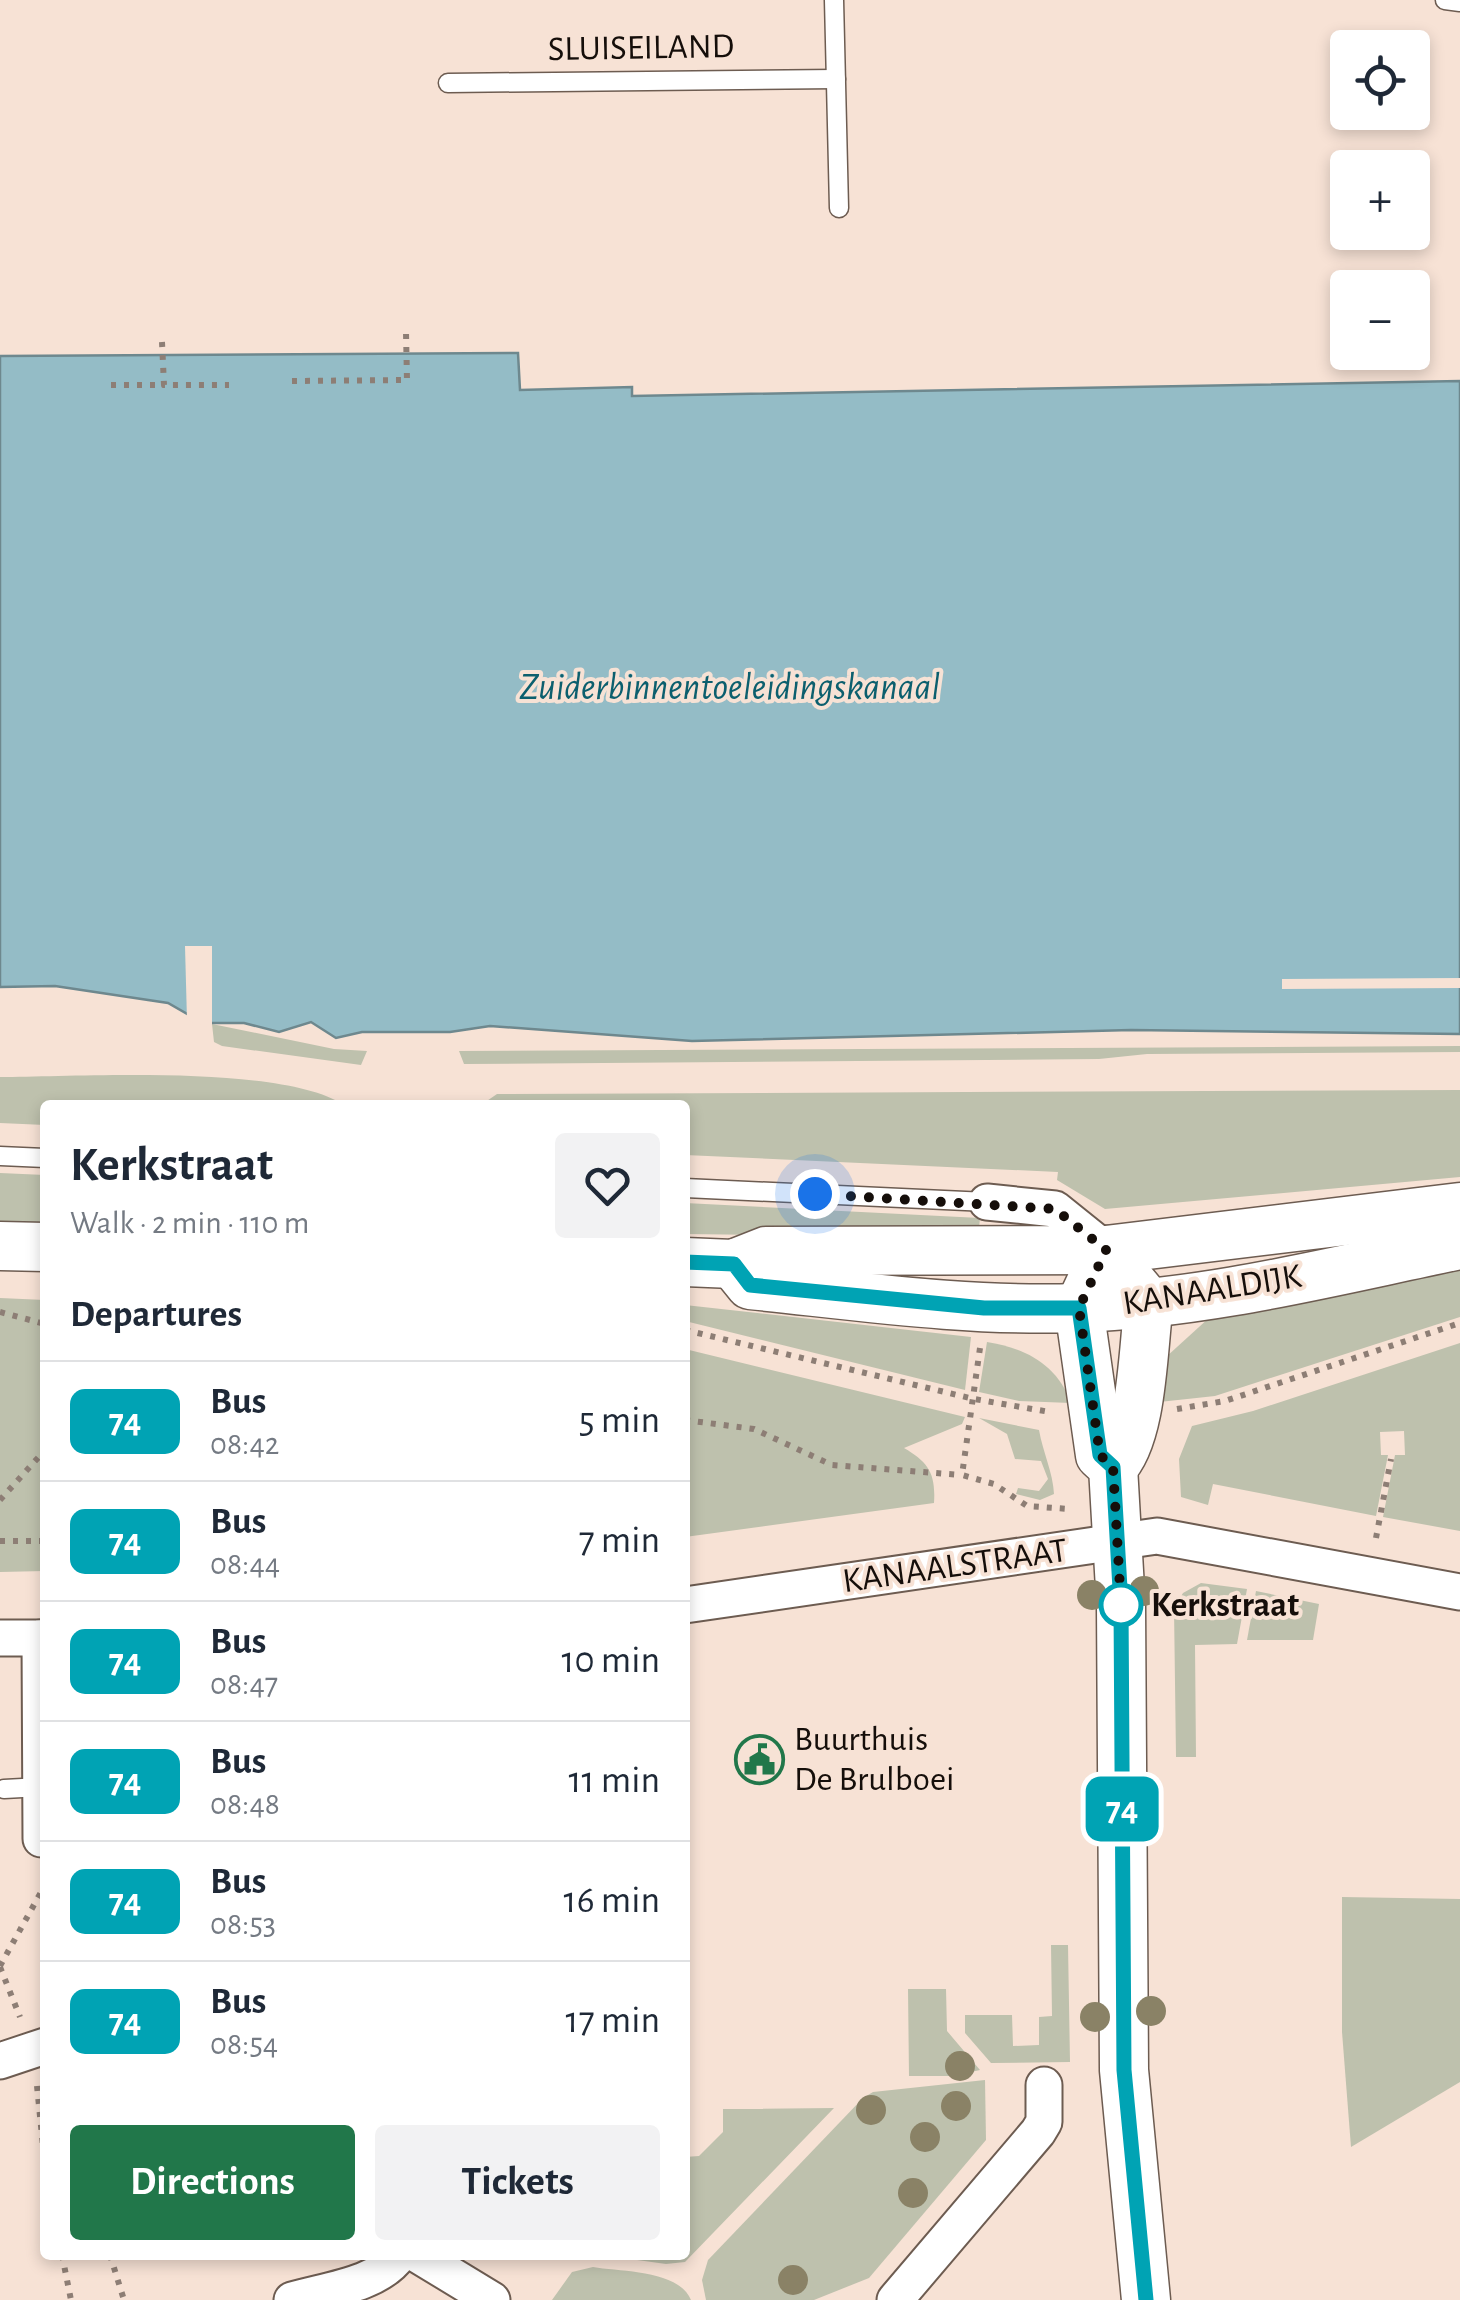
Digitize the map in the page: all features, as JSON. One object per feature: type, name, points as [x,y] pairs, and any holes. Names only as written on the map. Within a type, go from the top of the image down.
[{"type":"street","points":[[987,1202],[1055,1209],[1106,1250],[1148,1303],[1100,1455],[1113,1467],[1124,2070],[1146,2300]]},
{"type":"street","name":"KANAALDIJK","points":[[690,1262],[734,1264],[766,1250],[1106,1250],[1460,1207]]},
{"type":"street","name":"KANAALDIJK","points":[[734,1264],[750,1285],[984,1308],[1079,1308],[1226,1295],[1460,1245]]},
{"type":"street","points":[[0,1246],[40,1247]]},
{"type":"street","points":[[1106,1250],[1079,1308],[1113,1412]]},
{"type":"street","name":"KANAALSTRAAT","points":[[690,1605],[1116,1541],[1177,1538],[1460,1592]]},
{"type":"street","points":[[0,1638],[40,1638]]},
{"type":"street","points":[[895,2300],[1038,2132],[1044,2122],[1044,2085]]},
{"type":"street","points":[[292,2300],[367,2278],[390,2268],[396,2260]]},
{"type":"street","points":[[426,2260],[492,2300]]},
{"type":"lane","points":[[834,0],[838,208]]},
{"type":"lane","points":[[1445,0],[1460,2]]},
{"type":"lane","name":"SLUISEILAND","points":[[448,83],[836,78]]},
{"type":"lane","points":[[0,1156],[40,1158]]},
{"type":"lane","points":[[690,1188],[987,1202]]},
{"type":"lane","points":[[4,1789],[40,1787]]},
{"type":"path","points":[[292,380],[408,380],[406,332]]},
{"type":"path","points":[[162,342],[164,385]]},
{"type":"path","points":[[111,384],[230,385]]},
{"type":"path","points":[[0,1312],[40,1323]]},
{"type":"path","points":[[690,1331],[1029,1410],[1113,1412],[1225,1400],[1460,1323]]},
{"type":"path","points":[[962,1475],[974,1399]]},
{"type":"path","points":[[690,1421],[754,1429],[832,1465],[962,1475],[994,1484],[1027,1506],[1079,1509]]},
{"type":"path","points":[[0,1500],[40,1456]]},
{"type":"path","points":[[1369,1574],[1391,1459]]},
{"type":"path","points":[[0,1541],[40,1541]]},
{"type":"path","points":[[40,1893],[0,1966],[26,2052],[40,2136]]},
{"type":"path","points":[[63,2260],[71,2300]]},
{"type":"path","points":[[112,2260],[124,2300]]},
{"type":"green space","points":[[212,1024],[334,1049],[367,1051],[361,1065],[222,1046],[214,1042]]},
{"type":"green space","points":[[1460,1046],[1460,1052],[1147,1054],[1099,1059],[464,1064],[459,1051]]},
{"type":"green space","points":[[0,1077],[229,1078],[275,1083],[333,1100],[40,1100],[40,1125],[0,1123]]},
{"type":"green space","points":[[1460,1090],[1460,1177],[1105,1209],[1057,1180],[1058,1172],[690,1155],[690,1100],[488,1100],[497,1094]]},
{"type":"green space","points":[[0,1173],[40,1175],[40,1223],[0,1223]]},
{"type":"green space","points":[[690,1203],[980,1218],[978,1238],[690,1234]]},
{"type":"green space","points":[[1460,1256],[1460,1317],[1215,1396],[1150,1403],[1166,1357],[1210,1317]]},
{"type":"green space","points":[[0,1298],[40,1300],[40,1571],[0,1572]]},
{"type":"green space","points":[[690,1306],[971,1337],[965,1390],[690,1322]]},
{"type":"green space","points":[[987,1342],[1038,1360],[1057,1378],[1071,1403],[1019,1401],[979,1392]]},
{"type":"green space","points":[[1460,1343],[1460,1531],[1383,1517],[1395,1455],[1405,1455],[1404,1431],[1380,1432],[1381,1455],[1388,1455],[1376,1516],[1213,1484],[1208,1505],[1181,1497],[1179,1459],[1192,1426],[1253,1411]]},
{"type":"green space","points":[[690,1350],[965,1417],[962,1424],[904,1448],[929,1470],[934,1503],[690,1536]]},
{"type":"green space","points":[[979,1418],[1039,1430],[1054,1494],[1040,1500],[1016,1494],[1018,1488],[1039,1491],[1048,1479],[1041,1461],[1015,1459],[1007,1434]]},
{"type":"green space","points":[[1201,1583],[1247,1589],[1237,1644],[1195,1645],[1196,1757],[1176,1757],[1174,1608],[1183,1593]]},
{"type":"green space","points":[[1256,1591],[1319,1604],[1313,1640],[1247,1640]]},
{"type":"green space","points":[[1342,1897],[1460,1899],[1460,2082],[1351,2147],[1342,2032]]},
{"type":"green space","points":[[1051,1945],[1068,1945],[1070,2062],[991,2063],[965,2033],[965,2015],[1012,2015],[1013,2046],[1039,2045],[1039,2017],[1052,2016]]},
{"type":"green space","points":[[908,1989],[946,1989],[947,2031],[980,2070],[953,2076],[909,2076]]},
{"type":"green space","points":[[985,2080],[986,2140],[869,2278],[814,2300],[706,2300],[702,2280],[708,2260],[863,2098],[873,2092]]},
{"type":"green space","points":[[834,2108],[690,2257],[690,2157],[699,2156],[723,2132],[723,2109]]},
{"type":"green space","points":[[637,2260],[687,2260],[666,2264]]},
{"type":"green space","points":[[593,2267],[662,2278],[685,2290],[691,2300],[552,2300],[572,2272]]},
{"type":"water","name":"Zuiderbinnentoeleidingskanaal","points":[[518,353],[520,390],[632,387],[632,396],[1460,381],[1460,1034],[1131,1030],[692,1041],[490,1026],[450,1032],[362,1032],[336,1038],[311,1022],[279,1032],[244,1023],[203,1023],[168,1003],[55,986],[0,987],[0,356]]},
{"type":"pier","points":[[185,946],[212,946],[212,1029],[187,1020]]},
{"type":"pier","points":[[1460,978],[1460,988],[1282,989],[1282,979]]},
{"type":"bus line","name":"74","points":[[690,1262],[734,1264],[750,1285],[984,1308],[1079,1308],[1100,1455],[1113,1467],[1121,1606],[1124,2070],[1146,2300]]},
{"type":"place","name":"Kerkstraat","points":[[1121,1605]]},
{"type":"place","name":"Buurthuis De Brulboei","points":[[759,1759]]},
{"type":"route","points":[[815,1194],[1055,1209],[1106,1250],[1079,1308],[1100,1455],[1113,1467],[1121,1605]]}]
